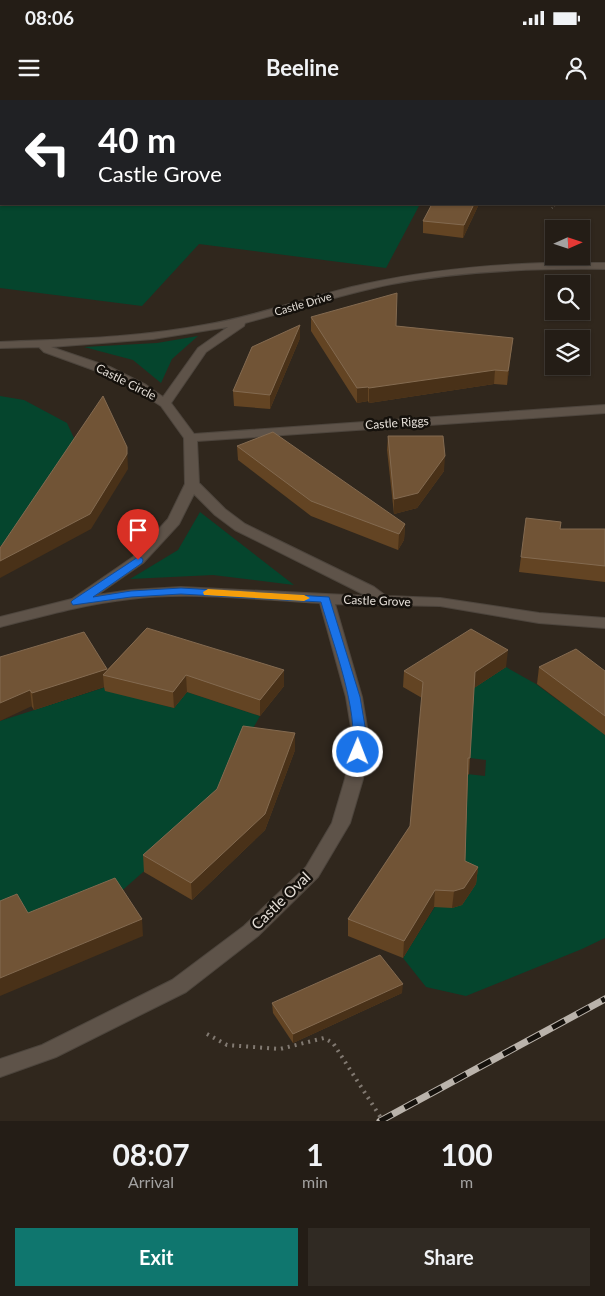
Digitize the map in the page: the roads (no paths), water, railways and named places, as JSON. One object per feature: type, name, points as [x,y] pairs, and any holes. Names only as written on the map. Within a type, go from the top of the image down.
[{"type":"street","name":"Castle Drive","points":[[0,345],[43,344],[163,335],[245,320],[364,287],[423,276],[484,269],[605,266]]},
{"type":"street","points":[[165,403],[202,350],[245,320]]},
{"type":"street","name":"Castle Circle","points":[[43,344],[48,350],[106,370],[142,388],[165,403],[190,438]]},
{"type":"street","name":"Castle Riggs","points":[[190,438],[605,409]]},
{"type":"street","points":[[77,602],[138,560],[174,521],[192,484],[190,438]]},
{"type":"street","points":[[192,484],[220,512],[240,526],[284,550],[369,590],[383,601]]},
{"type":"street","name":"Castle Grove","points":[[0,622],[77,602],[131,594],[181,591],[326,599],[440,602],[539,618],[605,623]]},
{"type":"street","name":"Castle Oval","points":[[0,1068],[49,1051],[179,986],[252,931],[312,872],[341,823],[354,779],[361,738],[354,697],[326,599]]},
{"type":"railway","points":[[380,1121],[605,999]]}]
